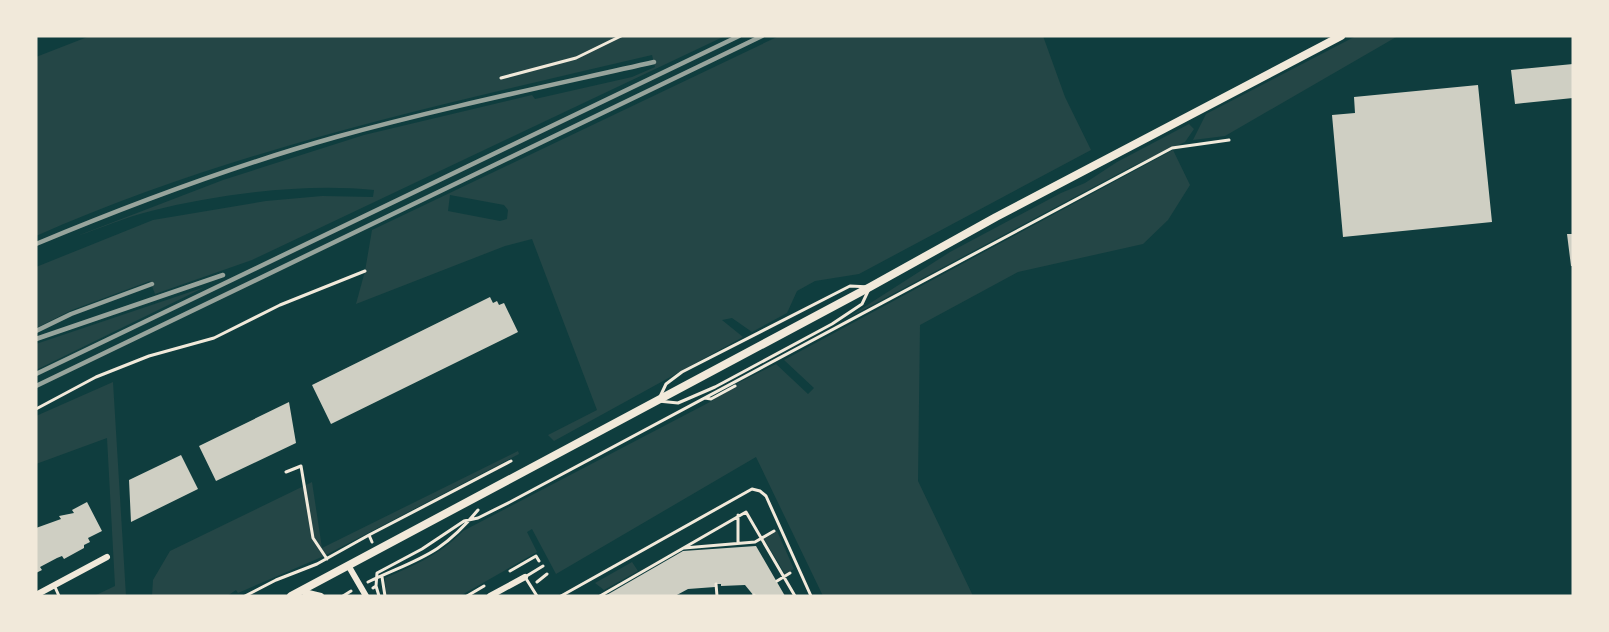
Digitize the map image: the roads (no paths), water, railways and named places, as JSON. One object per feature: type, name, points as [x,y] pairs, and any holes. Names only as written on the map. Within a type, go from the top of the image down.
[{"type":"street","points":[[291,596],[714,371],[996,217],[1341,36]]},
{"type":"street","points":[[36,595],[107,557]]},
{"type":"street","points":[[348,565],[365,594]]},
{"type":"street","points":[[490,596],[525,576]]},
{"type":"street","points":[[300,591],[321,596]]},
{"type":"lane","points":[[36,409],[96,377],[149,356],[214,338],[280,305],[365,271]]},
{"type":"lane","points":[[561,596],[570,594],[744,491],[752,489],[760,491],[780,528],[811,596]]},
{"type":"lane","points":[[537,596],[525,576],[543,566]]},
{"type":"lane","points":[[54,586],[59,596]]},
{"type":"railway","points":[[36,374],[739,36]]},
{"type":"railway","points":[[36,386],[762,36]]},
{"type":"railway","points":[[36,244],[184,186],[298,148],[415,116],[654,62]]},
{"type":"railway","points":[[36,339],[223,275]]},
{"type":"railway","points":[[36,331],[71,314],[152,284]]}]
